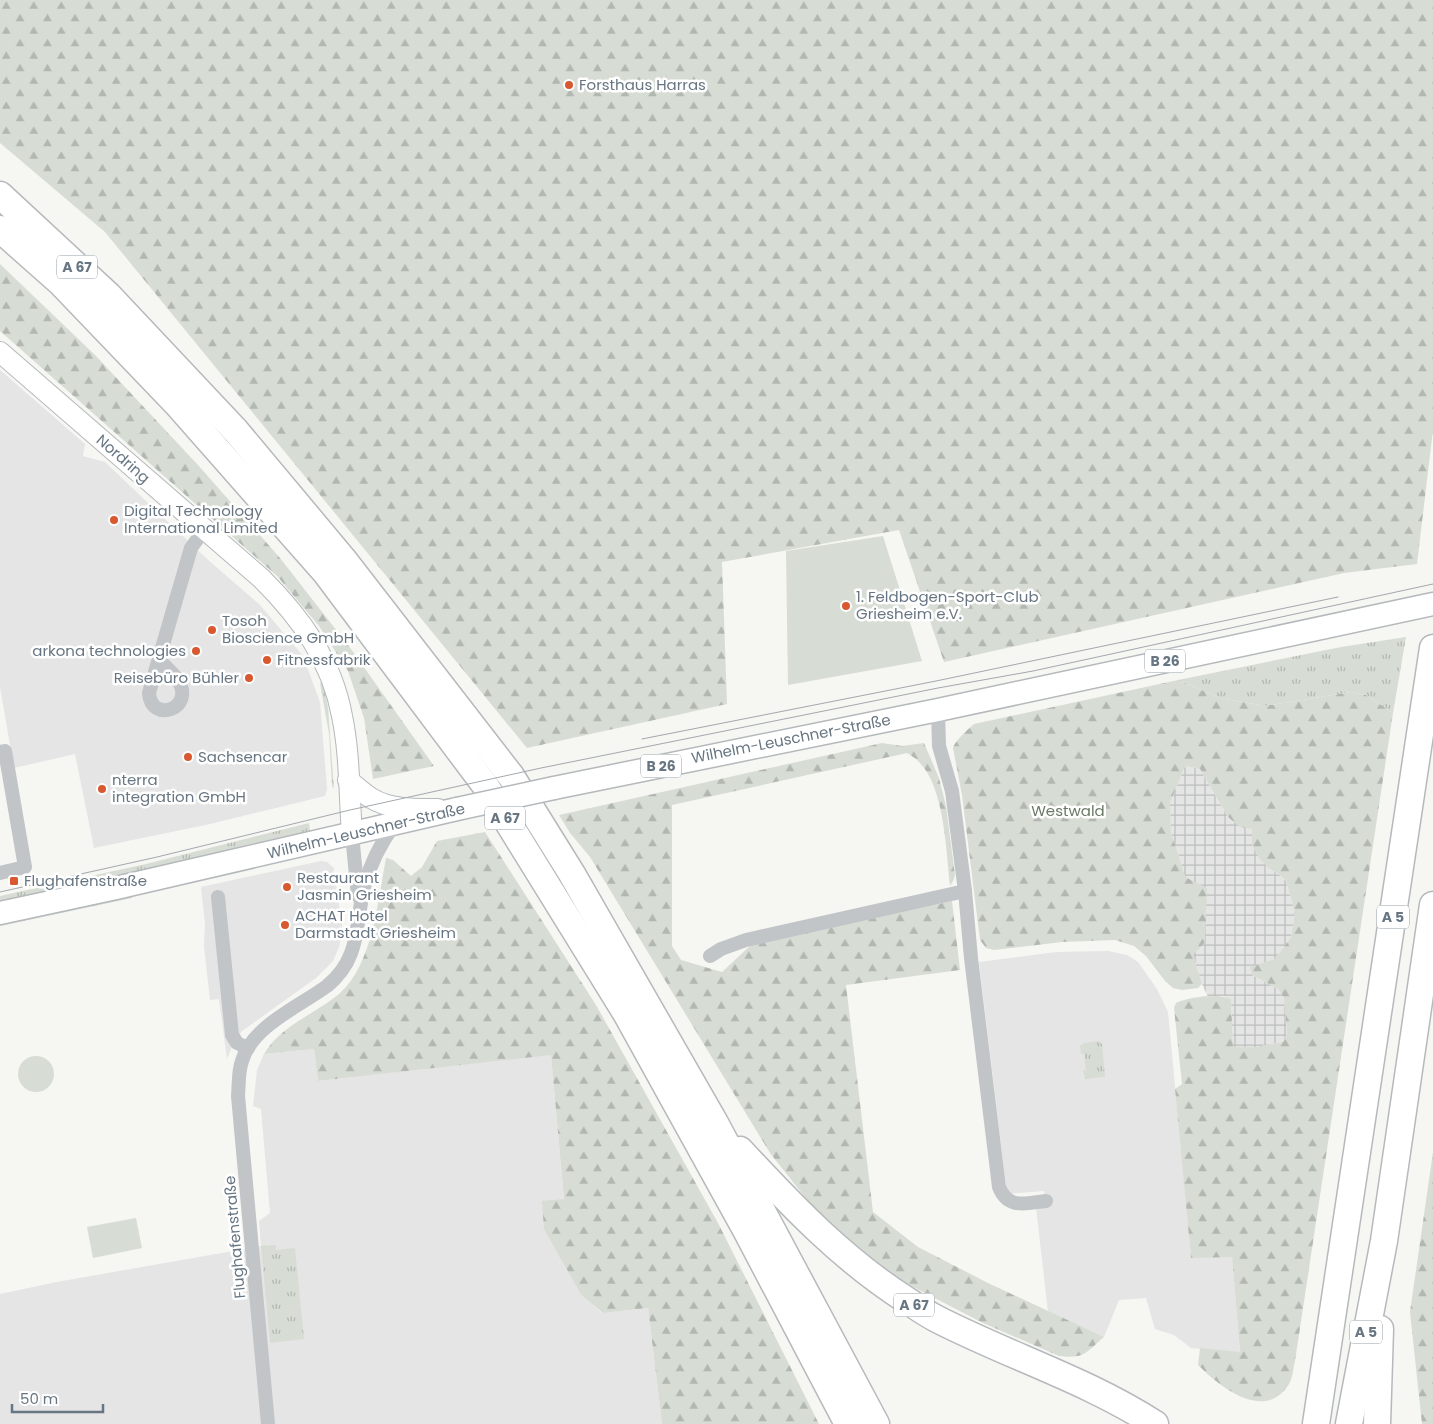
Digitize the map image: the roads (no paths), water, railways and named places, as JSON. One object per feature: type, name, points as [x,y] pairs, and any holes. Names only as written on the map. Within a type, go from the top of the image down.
[{"type":"highway","name":"A 67","points":[[0,195],[108,295],[211,403],[349,566],[511,776],[572,874],[715,1124],[876,1424]]},
{"type":"highway","name":"A 67","points":[[0,229],[61,283],[177,404],[326,573],[485,785],[626,1013],[746,1230],[848,1424]]},
{"type":"highway","name":"A 67","points":[[0,238],[61,283]]},
{"type":"highway","name":"A 5","points":[[1316,1424],[1433,648]]},
{"type":"highway","name":"A 5","points":[[1349,1424],[1384,1241],[1433,905]]},
{"type":"highway","name":"A 67","points":[[715,1124],[789,1202],[840,1252],[892,1291],[936,1319],[1106,1394],[1155,1424]]},
{"type":"highway","name":"A 5","points":[[1377,1424],[1384,1241]]},
{"type":"main road","name":"Nordring","points":[[0,352],[238,558],[276,593],[299,619],[316,644],[339,700],[346,742],[352,834]]},
{"type":"main road","name":"Wilhelm-Leuschner-Straße","points":[[0,913],[554,788],[938,710],[1433,604]]},
{"type":"main road","points":[[348,780],[370,798],[380,803],[407,808],[457,809]]},
{"type":"street","points":[[159,660],[190,548],[204,530]]},
{"type":"street","points":[[938,710],[939,746],[952,791],[1000,1187],[1002,1195],[1007,1201],[1014,1203],[1046,1201]]},
{"type":"street","points":[[0,752],[5,751],[25,867],[0,873]]},
{"type":"street","name":"Flughafenstraße","points":[[268,1424],[238,1096],[241,1063],[248,1048],[258,1035],[269,1025],[314,996],[336,979],[352,955],[364,886],[384,838],[394,825]]},
{"type":"street","name":"Flughafenstraße","points":[[352,834],[360,912]]},
{"type":"street","points":[[710,956],[732,944],[965,891]]},
{"type":"street","points":[[218,896],[232,1035],[237,1043],[248,1048]]},
{"type":"tram line","points":[[0,892],[157,857],[350,810],[541,768],[938,688],[1033,671],[1433,584]]},
{"type":"tram line","points":[[642,739],[936,681],[1338,597]]},
{"type":"place","name":"Forsthaus Harras","points":[[569,85]]},
{"type":"place","name":"Digital Technology International Limited","points":[[114,520]]},
{"type":"place","name":"1. Feldbogen-Sport-Club Griesheim e.V.","points":[[846,606]]},
{"type":"place","name":"Tosoh Bioscience GmbH","points":[[212,630]]},
{"type":"place","name":"arkona technologies","points":[[196,651]]},
{"type":"place","name":"Fitnessfabrik","points":[[267,660]]},
{"type":"place","name":"Reisebüro Bühler","points":[[249,678]]},
{"type":"place","name":"Sachsencar","points":[[188,757]]},
{"type":"place","name":"nterra integration GmbH","points":[[102,789]]},
{"type":"place","name":"Flughafenstraße","points":[[14,881]]},
{"type":"place","name":"Restaurant Jasmin Griesheim","points":[[287,887]]},
{"type":"place","name":"ACHAT Hotel Darmstadt Griesheim","points":[[285,925]]},
{"type":"park label","name":"Westwald","points":[[1068,811]]}]
